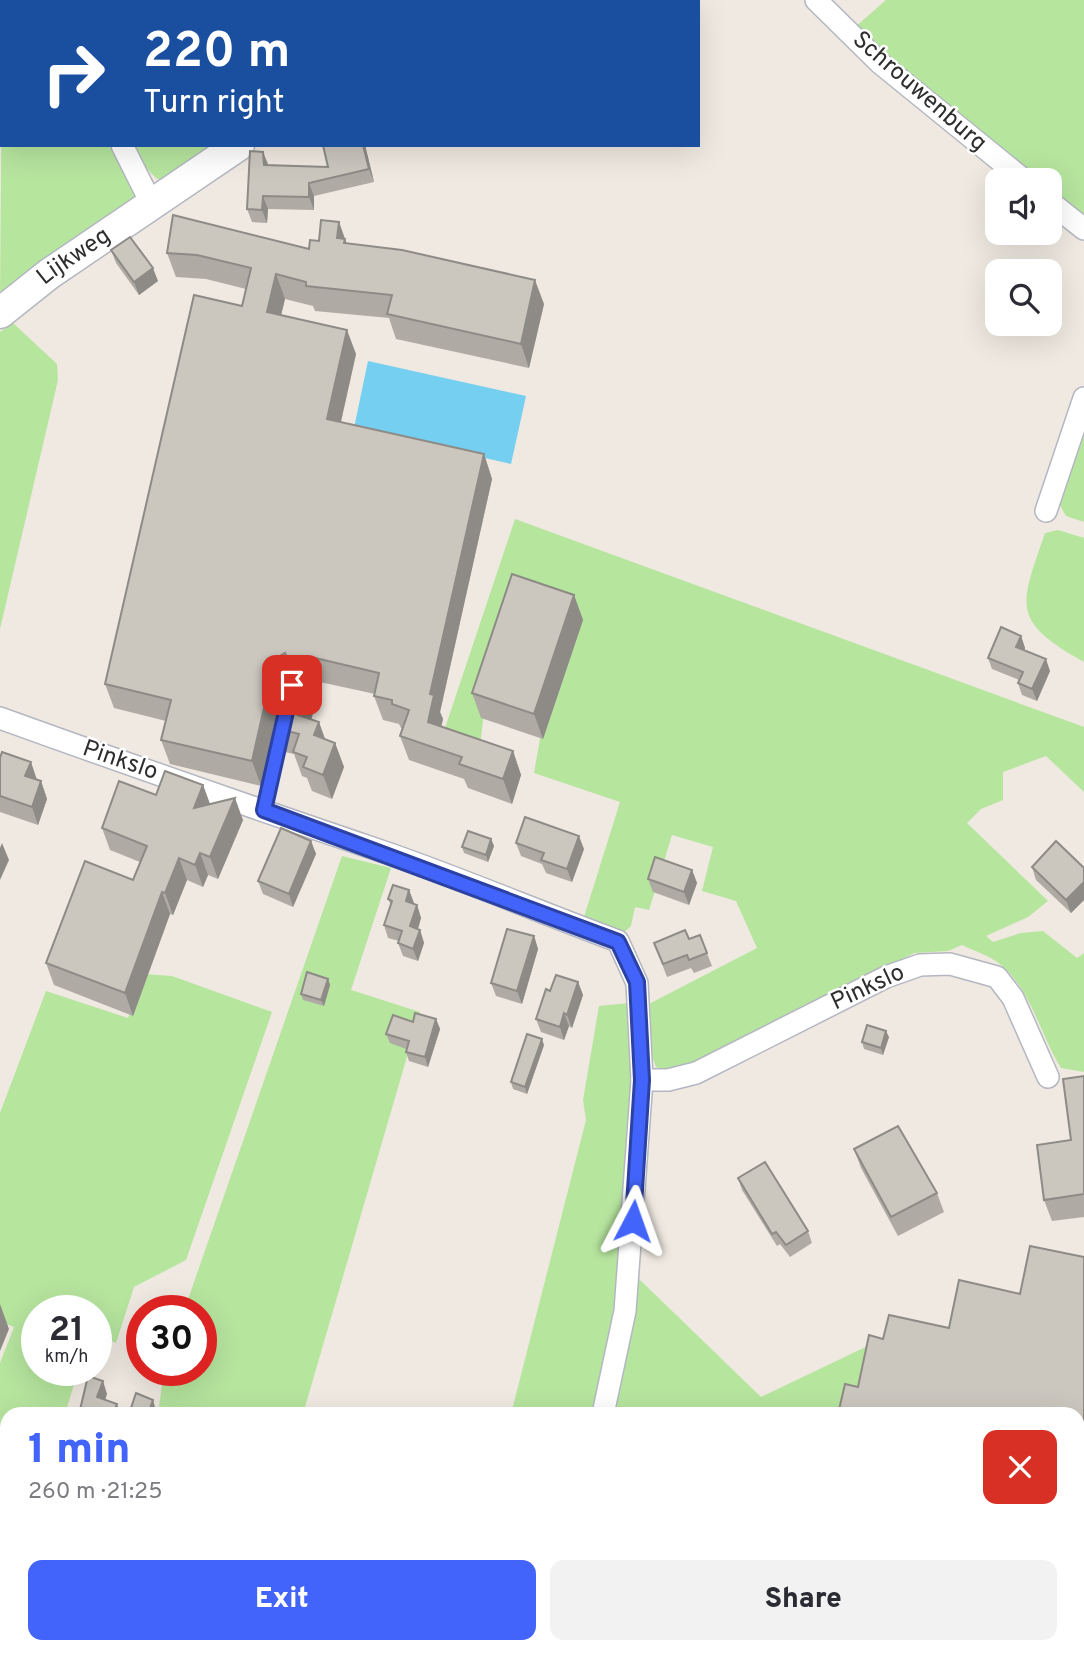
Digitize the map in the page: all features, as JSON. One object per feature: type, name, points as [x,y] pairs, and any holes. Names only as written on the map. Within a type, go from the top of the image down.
[{"type":"street","name":"Schrouwenburg","points":[[816,0],[880,63],[1009,168]]},
{"type":"street","points":[[123,147],[150,203]]},
{"type":"street","name":"Lijkweg","points":[[0,313],[49,274],[236,147]]},
{"type":"street","points":[[1062,212],[1084,229]]},
{"type":"street","points":[[1046,511],[1084,398]]},
{"type":"street","name":"Pinkslo","points":[[0,718],[264,810],[618,942],[637,982],[642,1080],[625,1311],[604,1407]]},
{"type":"street","name":"Pinkslo","points":[[642,1080],[668,1080],[696,1073],[886,977],[920,965],[950,964],[997,977],[1013,998],[1048,1077]]},
{"type":"lane","points":[[264,810],[286,710]]},
{"type":"green space","points":[[886,0],[1084,0],[1084,225],[1062,208],[1062,168],[1015,168],[853,29]]},
{"type":"green space","points":[[1,147],[113,147],[135,190],[132,206],[0,302]]},
{"type":"green space","points":[[136,147],[218,147],[171,179],[157,179],[146,168]]},
{"type":"green space","points":[[13,323],[57,364],[58,380],[0,629],[0,332]]},
{"type":"green space","points":[[1084,424],[1084,522],[1066,516],[1057,500]]},
{"type":"green space","points":[[515,519],[1084,727],[1084,792],[1046,756],[1003,772],[1003,800],[981,809],[967,823],[1048,901],[1028,917],[986,936],[993,942],[1021,933],[1043,931],[1077,958],[1084,953],[1084,1072],[1061,1068],[1028,1000],[1011,975],[992,959],[962,945],[948,951],[914,953],[709,1060],[674,1075],[656,1067],[650,1051],[645,1006],[757,948],[736,901],[702,891],[713,847],[672,835],[649,910],[635,907],[631,926],[619,937],[583,920],[620,802],[534,773],[541,733],[484,712],[480,747],[442,737]]},
{"type":"green space","points":[[1058,530],[1084,538],[1084,662],[1043,635],[1027,609],[1030,578],[1045,533]]},
{"type":"green space","points":[[342,856],[391,868],[351,990],[420,1012],[305,1407],[159,1407],[162,1386],[217,1386],[217,1295],[190,1295]]},
{"type":"green space","points":[[144,974],[172,976],[272,1012],[186,1260],[134,1287],[131,1295],[126,1295],[126,1312],[116,1343],[112,1341],[112,1295],[21,1295],[21,1386],[74,1386],[67,1407],[0,1407],[0,1363],[14,1327],[0,1321],[0,1113],[46,991],[128,1018]]},
{"type":"green space","points":[[629,1003],[632,1029],[631,1197],[619,1331],[599,1407],[513,1407],[586,1120],[583,1100],[599,1006]]},
{"type":"green space","points":[[639,1279],[761,1397],[876,1342],[861,1407],[612,1407]]},
{"type":"water","points":[[368,361],[526,396],[511,464],[354,428]]},
{"type":"building","points":[[323,147],[364,147],[369,169],[309,183],[309,197],[263,196],[262,210],[247,209],[250,151],[263,152],[264,165],[328,167]]},
{"type":"building","points":[[173,215],[309,249],[310,240],[319,241],[321,220],[339,222],[337,238],[345,239],[344,243],[402,250],[535,280],[521,344],[387,314],[392,295],[306,286],[306,282],[276,274],[267,312],[347,330],[327,419],[484,454],[430,694],[434,695],[428,722],[513,751],[503,779],[459,764],[462,757],[400,736],[409,710],[392,704],[392,700],[374,696],[379,673],[311,657],[298,715],[319,722],[314,735],[335,743],[323,775],[303,767],[307,757],[293,752],[299,734],[276,728],[290,663],[285,653],[275,659],[252,761],[161,740],[171,700],[105,684],[194,295],[242,306],[251,268],[197,255],[167,253]]},
{"type":"building","points":[[130,237],[153,268],[134,282],[111,250]]},
{"type":"building","points":[[512,574],[574,595],[534,714],[472,693]]},
{"type":"building","points":[[1001,627],[1021,636],[1016,647],[1046,659],[1032,689],[1018,683],[1023,672],[988,658]]},
{"type":"building","points":[[2,752],[31,762],[25,776],[41,781],[32,807],[0,796]]},
{"type":"building","points":[[165,771],[203,785],[194,808],[235,798],[210,857],[200,853],[195,865],[179,858],[165,893],[162,892],[125,993],[46,963],[85,861],[133,880],[147,846],[102,828],[119,781],[156,795]]},
{"type":"building","points":[[525,817],[579,836],[567,869],[541,860],[544,853],[516,843]]},
{"type":"building","points":[[281,828],[311,841],[289,894],[258,881]]},
{"type":"building","points":[[468,831],[491,839],[486,855],[462,847]]},
{"type":"building","points":[[1056,841],[1084,868],[1084,882],[1066,900],[1032,867]]},
{"type":"building","points":[[655,857],[692,870],[684,892],[648,879]]},
{"type":"building","points":[[393,885],[409,890],[406,901],[417,905],[410,926],[420,930],[413,949],[398,943],[402,931],[384,925],[392,901],[388,899]]},
{"type":"building","points":[[507,929],[534,936],[517,991],[491,983]]},
{"type":"building","points":[[685,930],[689,939],[700,935],[707,953],[689,960],[687,955],[663,964],[654,943]]},
{"type":"building","points":[[307,972],[328,979],[321,1000],[301,994]]},
{"type":"building","points":[[556,975],[578,982],[560,1027],[536,1019],[546,989],[550,991]]},
{"type":"building","points":[[415,1013],[436,1019],[425,1057],[406,1052],[409,1041],[386,1034],[393,1015],[413,1022]]},
{"type":"building","points":[[867,1025],[886,1031],[881,1048],[862,1042]]},
{"type":"building","points":[[527,1034],[542,1039],[525,1087],[511,1082]]},
{"type":"building","points":[[1084,1076],[1084,1194],[1044,1200],[1037,1145],[1071,1140],[1063,1079]]},
{"type":"building","points":[[898,1126],[937,1193],[891,1217],[854,1149]]},
{"type":"building","points":[[765,1162],[808,1231],[786,1245],[776,1232],[772,1234],[738,1178]]},
{"type":"building","points":[[1030,1246],[1084,1257],[1084,1407],[840,1407],[845,1384],[858,1387],[869,1335],[883,1339],[889,1315],[949,1328],[959,1280],[1020,1294]]},
{"type":"building","points":[[86,1386],[101,1386],[97,1397],[117,1404],[116,1407],[81,1407]]},
{"type":"building","points":[[136,1393],[153,1400],[150,1407],[131,1407]]},
{"type":"route","points":[[292,685],[264,810],[338,839],[389,854],[618,942],[637,982],[642,1080],[633,1221]]}]
